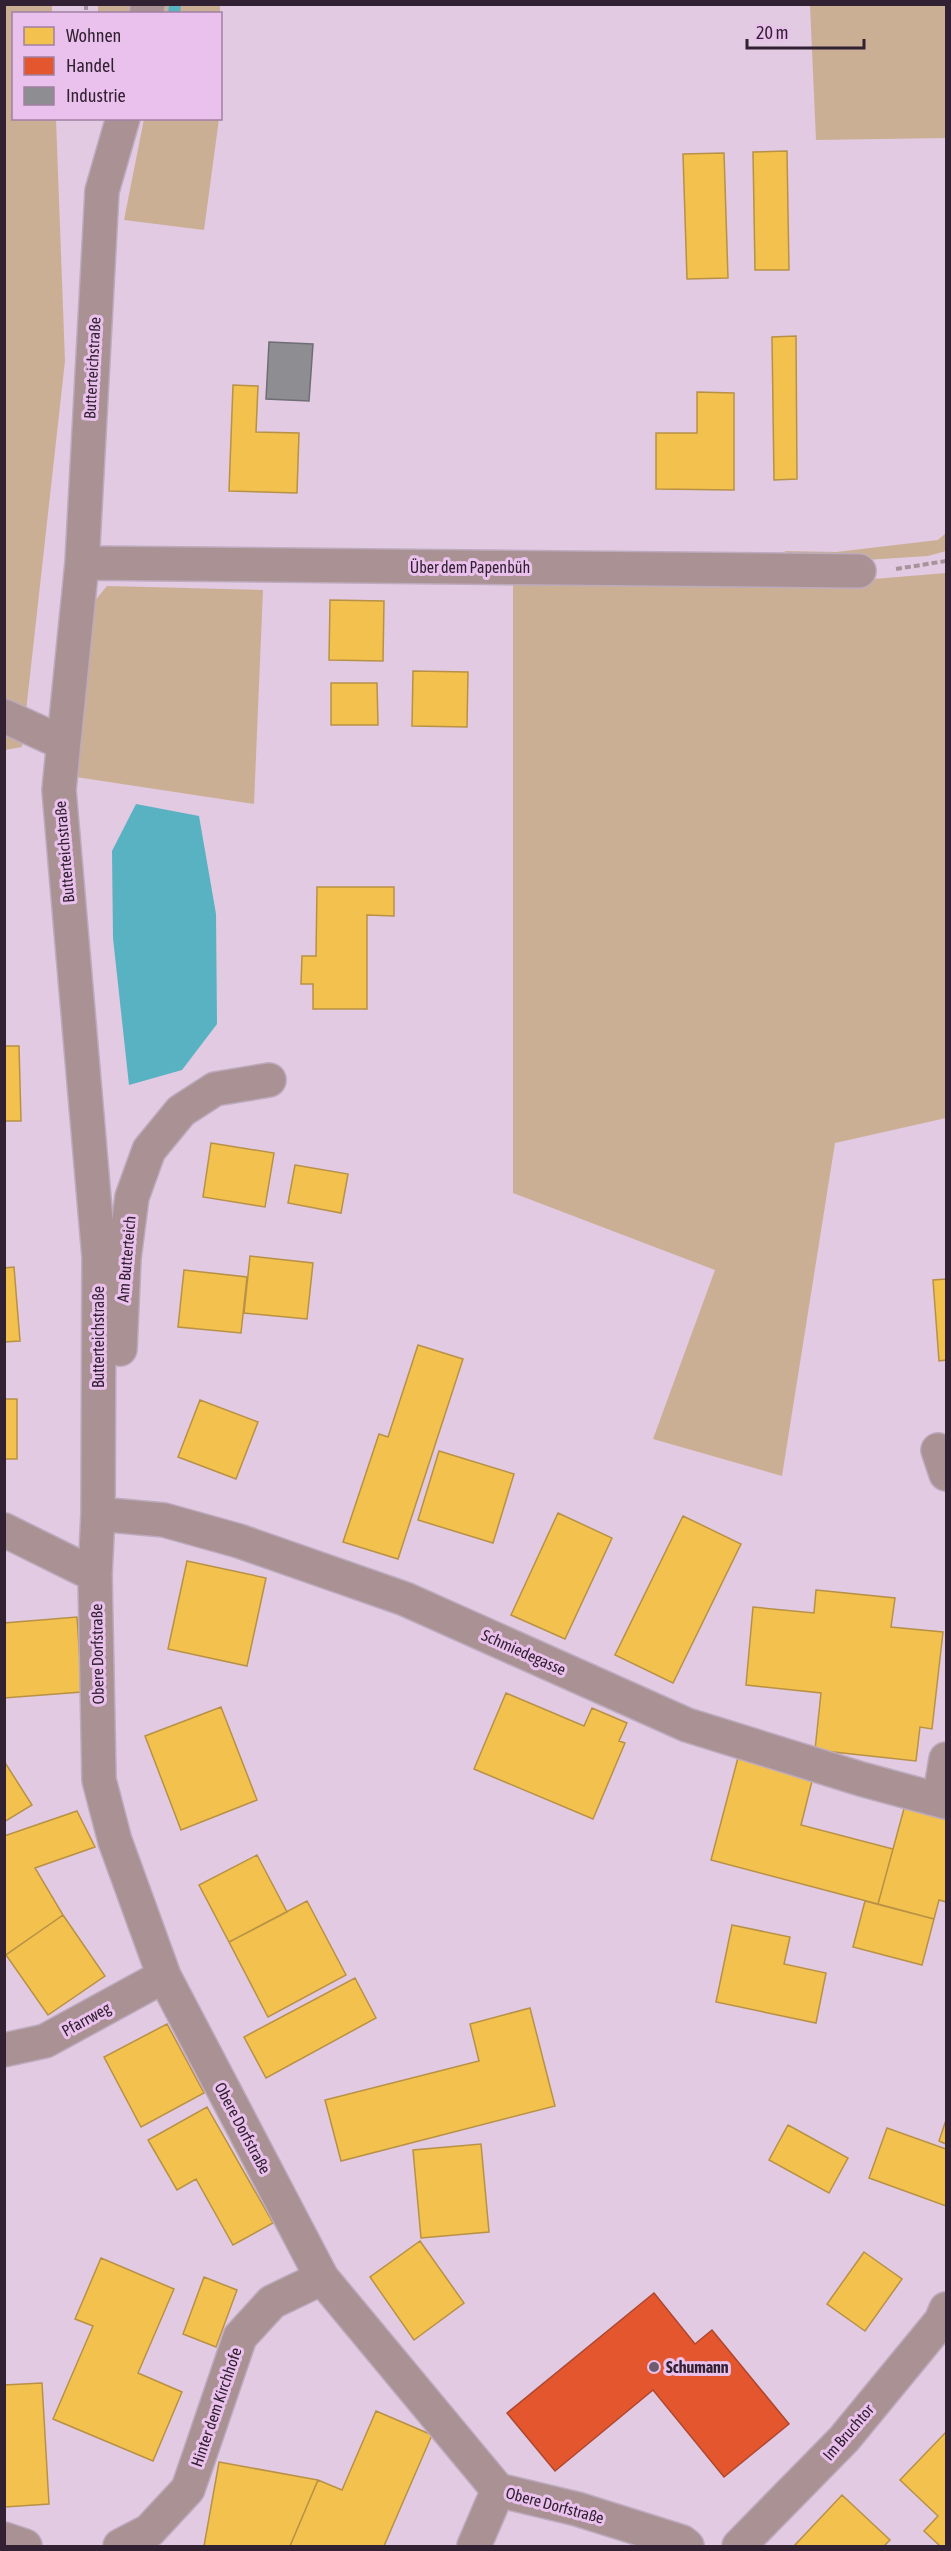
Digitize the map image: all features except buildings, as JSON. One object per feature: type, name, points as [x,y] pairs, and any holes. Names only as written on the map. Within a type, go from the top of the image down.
[{"type":"street","name":"Butterteichstraße","points":[[98,1514],[99,1257],[59,790],[82,563],[102,191],[122,120]]},
{"type":"street","name":"Über dem Papenbüh","points":[[82,563],[859,571]]},
{"type":"street","points":[[4,716],[63,742]]},
{"type":"street","name":"Am Butterteich","points":[[98,1514],[116,1427],[124,1258],[132,1197],[148,1150],[181,1111],[215,1089],[269,1080]]},
{"type":"street","name":"Obere Dorfstraße","points":[[98,1514],[95,1575],[99,1780],[115,1841],[164,1976],[322,2278],[498,2490],[577,2509],[682,2542],[687,2547]]},
{"type":"street","name":"Schmiedegasse","points":[[98,1514],[164,1520],[239,1540],[405,1599],[687,1725],[861,1779],[943,1801]]},
{"type":"street","points":[[4,1530],[95,1575]]},
{"type":"street","points":[[943,1801],[946,1759]]},
{"type":"street","name":"Pfarrweg","points":[[4,2050],[45,2041],[164,1976]]},
{"type":"street","name":"Hinter dem Kirchhofe","points":[[120,2547],[149,2531],[188,2488],[240,2337],[272,2302],[322,2278]]},
{"type":"street","name":"Im Bruchtor","points":[[739,2547],[844,2439],[941,2321],[946,2309]]},
{"type":"street","points":[[474,2547],[498,2490]]},
{"type":"street","points":[[4,2539],[25,2547]]},
{"type":"path","points":[[859,571],[902,568],[946,561]]},
{"type":"shaded area","points":[[5,5],[52,5],[52,12],[12,12],[12,120],[56,120],[65,361],[22,747],[5,750]]},
{"type":"shaded area","points":[[98,5],[220,5],[220,12],[98,12]]},
{"type":"shaded area","points":[[810,5],[946,5],[946,138],[816,140]]},
{"type":"shaded area","points":[[144,120],[219,120],[204,230],[124,220]]},
{"type":"shaded area","points":[[946,533],[946,551],[928,556],[803,564],[784,551],[836,552],[938,540]]},
{"type":"shaded area","points":[[946,573],[946,1118],[835,1143],[782,1476],[653,1439],[715,1270],[513,1193],[513,584],[825,583]]},
{"type":"shaded area","points":[[107,586],[263,590],[254,804],[76,777],[89,608]]},
{"type":"water","points":[[136,804],[199,816],[216,914],[217,1024],[182,1070],[129,1085],[113,938],[112,851]]},
{"type":"waterway","points":[[174,12],[175,4]]},
{"type":"place","name":"Schumann","points":[[654,2367]]}]
